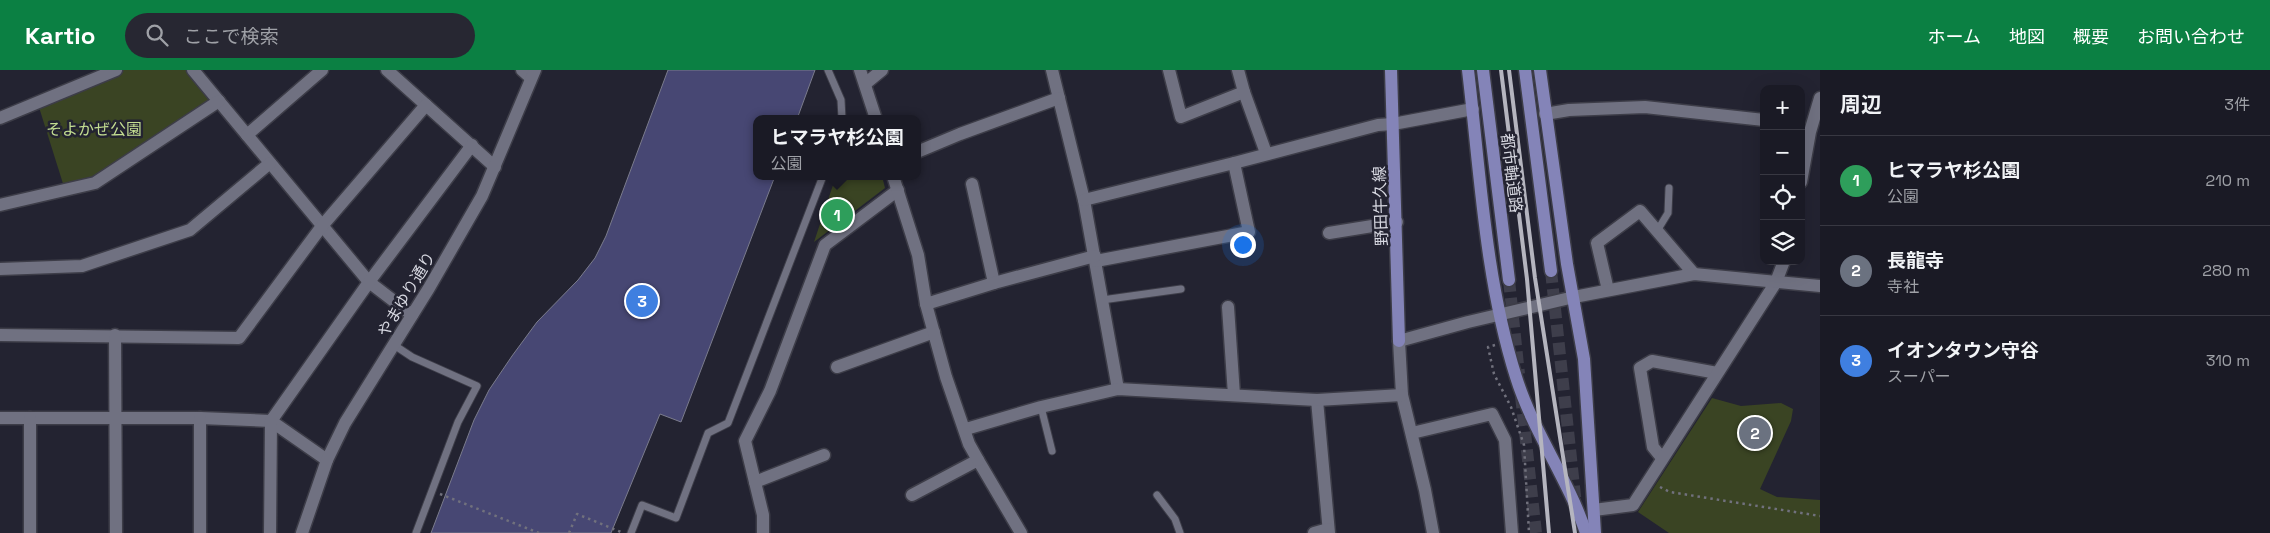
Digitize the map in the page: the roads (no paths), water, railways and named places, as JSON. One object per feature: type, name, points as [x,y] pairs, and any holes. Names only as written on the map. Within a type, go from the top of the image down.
[{"type":"main road","name":"野田牛久線","points":[[1391,70],[1397,222],[1399,341]]},
{"type":"main road","points":[[1468,70],[1500,315],[1523,397],[1566,482],[1586,533]]},
{"type":"main road","name":"都市軸道路","points":[[1483,70],[1509,280]]},
{"type":"main road","name":"都市軸道路","points":[[1525,70],[1551,272]]},
{"type":"main road","points":[[1540,70],[1545,114],[1584,359],[1595,533]]},
{"type":"street","points":[[0,118],[116,70]]},
{"type":"street","points":[[193,70],[369,282],[412,315]]},
{"type":"street","points":[[247,135],[322,70]]},
{"type":"street","points":[[387,70],[495,167]]},
{"type":"street","points":[[860,70],[875,115]]},
{"type":"street","points":[[865,84],[882,70]]},
{"type":"street","points":[[1052,70],[1084,200],[1118,389]]},
{"type":"street","points":[[1169,70],[1182,117],[1244,92]]},
{"type":"street","points":[[1238,70],[1266,153]]},
{"type":"street","name":"やまゆり通り","points":[[302,533],[327,460],[345,423],[464,229],[495,167],[529,73]]},
{"type":"street","points":[[921,150],[1059,98]]},
{"type":"street","points":[[1802,175],[1811,127],[1820,98]]},
{"type":"street","points":[[0,205],[95,183],[219,101]]},
{"type":"street","points":[[0,335],[239,338],[322,226],[426,105]]},
{"type":"street","points":[[1545,114],[1569,110],[1645,107],[1760,120]]},
{"type":"street","points":[[1084,200],[1378,125],[1393,124],[1473,109]]},
{"type":"street","points":[[270,533],[271,421],[369,282],[472,145]]},
{"type":"street","points":[[0,269],[82,266],[190,230],[270,163]]},
{"type":"street","points":[[926,304],[994,283],[1095,259],[1249,232],[1234,163]]},
{"type":"street","points":[[895,180],[918,255],[926,304],[946,377],[970,444],[1021,533]]},
{"type":"street","points":[[972,184],[994,283]]},
{"type":"street","points":[[763,533],[763,515],[744,441],[770,391],[826,245],[898,190]]},
{"type":"street","points":[[1608,290],[1597,243],[1640,211],[1694,274]]},
{"type":"street","points":[[1329,233],[1397,222]]},
{"type":"street","points":[[1594,510],[1633,505],[1776,282],[1782,265]]},
{"type":"street","points":[[1433,533],[1402,395],[1399,341],[1574,297],[1694,274],[1820,286]]},
{"type":"street","points":[[1228,307],[1234,394]]},
{"type":"street","points":[[837,367],[934,332]]},
{"type":"street","points":[[115,335],[116,533]]},
{"type":"street","points":[[1662,458],[1653,447],[1640,368],[1652,361],[1717,373]]},
{"type":"street","points":[[966,429],[1041,407],[1118,389],[1317,400],[1402,395]]},
{"type":"street","points":[[1314,533],[1328,531],[1317,400]]},
{"type":"street","points":[[1412,433],[1492,414],[1505,440],[1512,533]]},
{"type":"street","points":[[0,418],[200,418],[271,421],[327,460]]},
{"type":"street","points":[[30,418],[30,533]]},
{"type":"street","points":[[200,418],[200,533]]},
{"type":"street","points":[[755,482],[824,455]]},
{"type":"street","points":[[912,495],[978,460]]},
{"type":"lane","points":[[828,70],[841,100],[842,115]]},
{"type":"lane","points":[[631,533],[642,505],[676,518],[708,432],[728,423],[821,180]]},
{"type":"lane","points":[[1657,231],[1668,213],[1669,188]]},
{"type":"lane","points":[[1102,300],[1181,289]]},
{"type":"lane","points":[[394,345],[412,358],[477,386],[458,422],[416,533]]},
{"type":"lane","points":[[1041,407],[1052,451]]},
{"type":"lane","points":[[1157,495],[1175,519],[1180,533]]},
{"type":"tunnel","points":[[1551,271],[1576,505]]},
{"type":"tunnel","points":[[1509,280],[1519,374]]},
{"type":"tunnel","points":[[1521,396],[1536,533]]},
{"type":"railway","points":[[1501,70],[1527,279],[1549,533]]},
{"type":"railway","points":[[1509,70],[1535,278],[1575,533]]},
{"type":"place","name":"ヒマラヤ杉公園","points":[[837,215]]},
{"type":"place","name":"イオンタウン守谷","points":[[642,301]]},
{"type":"place","name":"長龍寺","points":[[1755,433]]},
{"type":"park label","name":"そよかぜ公園","points":[[94,129]]}]
